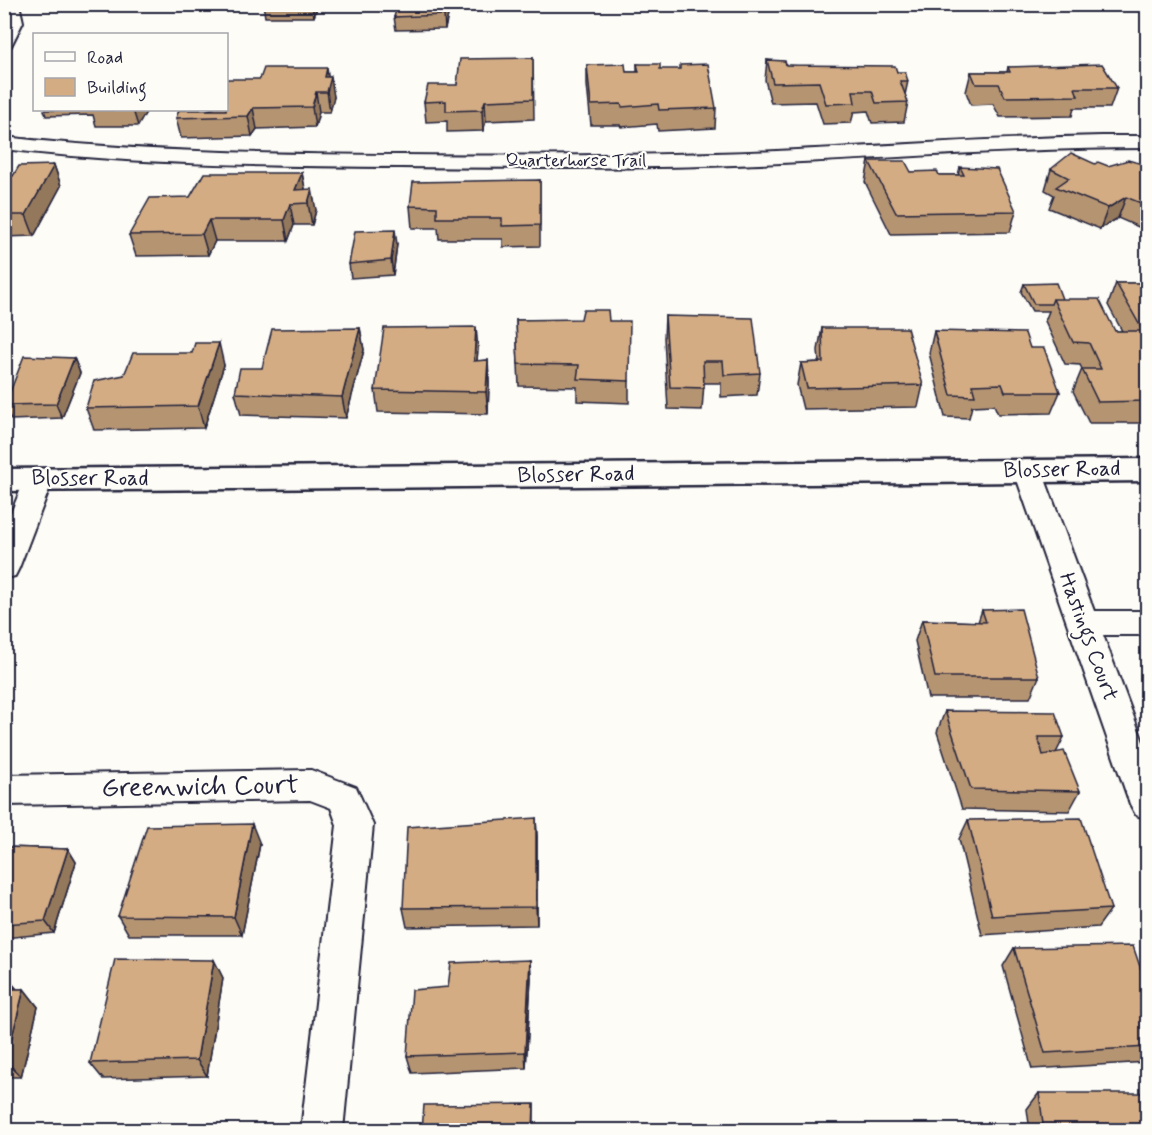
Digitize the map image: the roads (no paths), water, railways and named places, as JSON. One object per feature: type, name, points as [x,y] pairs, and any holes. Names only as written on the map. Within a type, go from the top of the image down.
[{"type":"street","points":[[4,42],[12,13]]},
{"type":"street","name":"Quarterhorse Trail","points":[[4,143],[94,154],[234,160],[450,162],[640,161],[780,157],[915,148],[1148,142]]},
{"type":"street","name":"Blosser Road","points":[[4,480],[1148,470]]},
{"type":"street","name":"Hastings Court","points":[[1028,471],[1148,804]]},
{"type":"street","points":[[4,568],[39,479]]},
{"type":"street","points":[[1083,623],[1148,623]]},
{"type":"street","name":"Greenwich Court","points":[[4,790],[311,785],[344,798],[355,825],[322,1131]]}]
